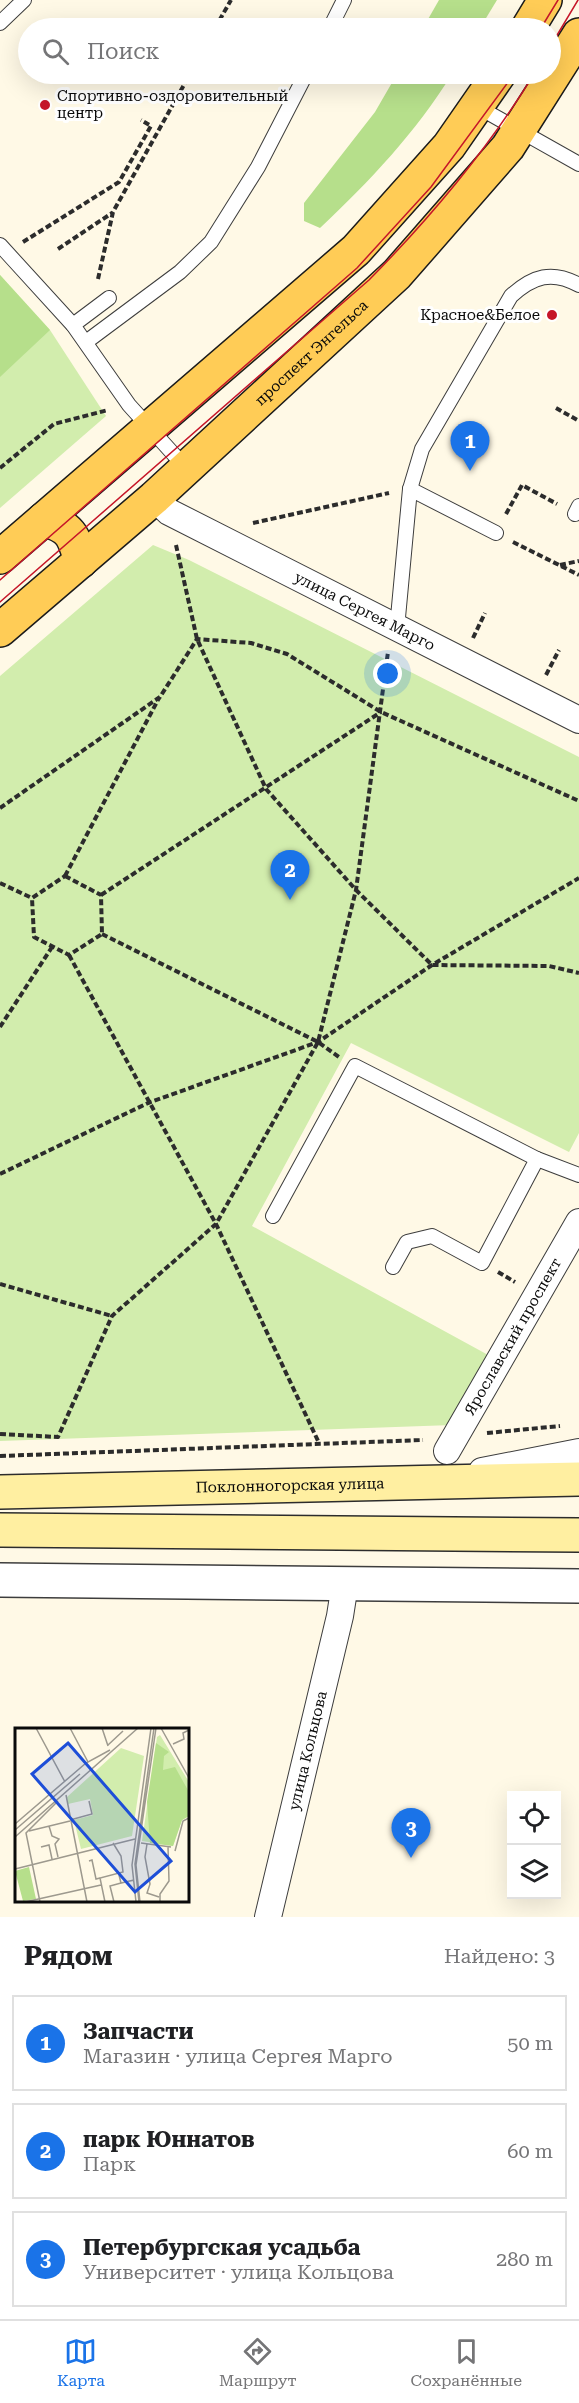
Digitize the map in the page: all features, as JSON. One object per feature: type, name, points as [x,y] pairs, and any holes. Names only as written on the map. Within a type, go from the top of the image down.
[{"type":"main road","points":[[534,18],[545,0]]},
{"type":"main road","name":"проспект Энгельса","points":[[561,63],[579,35]]},
{"type":"main road","points":[[0,557],[44,519],[139,417],[356,250],[435,163],[493,84]]},
{"type":"main road","name":"проспект Энгельса","points":[[0,630],[81,561],[161,505],[186,468],[397,274],[468,195],[518,131],[548,84]]},
{"type":"main road","points":[[44,519],[63,525],[75,538],[81,561]]},
{"type":"main road","name":"Поклонногорская улица","points":[[0,1492],[579,1479]]},
{"type":"main road","points":[[0,1530],[579,1535]]},
{"type":"street","name":"улица Сергея Марго","points":[[161,505],[208,532],[579,720]]},
{"type":"street","name":"Ярославский проспект","points":[[438,1445],[579,1222]]},
{"type":"street","points":[[432,1481],[579,1452]]},
{"type":"street","points":[[0,1580],[579,1586]]},
{"type":"street","name":"улица Кольцова","points":[[268,1917],[340,1616],[345,1584]]},
{"type":"lane","points":[[0,23],[24,0]]},
{"type":"lane","points":[[335,18],[344,0]]},
{"type":"lane","points":[[86,342],[180,272],[212,242],[258,167],[301,84]]},
{"type":"lane","points":[[478,107],[579,164]]},
{"type":"lane","points":[[3,249],[73,324],[139,417],[186,468]]},
{"type":"lane","points":[[397,628],[410,489],[422,448],[511,296],[526,283],[543,276],[564,277],[579,285]]},
{"type":"lane","points":[[73,324],[109,298]]},
{"type":"lane","points":[[410,489],[496,533]]},
{"type":"lane","points":[[273,1216],[355,1066],[537,1159],[579,1175]]},
{"type":"lane","points":[[393,1267],[407,1242],[432,1236],[482,1263],[537,1159]]},
{"type":"path","points":[[221,18],[231,0]]},
{"type":"path","points":[[98,280],[112,212],[184,84]]},
{"type":"path","points":[[3,249],[119,182],[151,126],[141,120]]},
{"type":"path","points":[[58,249],[112,212]]},
{"type":"path","points":[[556,408],[579,422]]},
{"type":"path","points":[[0,468],[54,424],[139,417]]},
{"type":"path","points":[[577,510],[522,485],[496,533],[579,575]]},
{"type":"path","points":[[208,532],[410,489]]},
{"type":"path","points":[[161,505],[197,639],[266,789],[356,890],[432,965],[549,966],[579,973]]},
{"type":"path","points":[[559,565],[579,561]]},
{"type":"path","points":[[0,1434],[58,1437],[112,1316],[216,1224],[318,1042],[356,890],[381,712],[385,659],[397,628]]},
{"type":"path","points":[[32,898],[65,876],[160,697],[197,639]]},
{"type":"path","points":[[197,639],[251,643],[287,654],[381,712],[579,801]]},
{"type":"path","points":[[0,808],[160,697]]},
{"type":"path","points":[[100,895],[381,712]]},
{"type":"path","points":[[65,876],[100,895]]},
{"type":"path","points":[[0,1174],[148,1103],[318,1042],[432,965],[579,878]]},
{"type":"path","points":[[0,883],[32,898]]},
{"type":"path","points":[[100,895],[102,934]]},
{"type":"path","points":[[32,898],[34,937],[69,955],[216,1224],[320,1443]]},
{"type":"path","points":[[102,934],[318,1042],[355,1066]]},
{"type":"path","points":[[69,955],[102,934]]},
{"type":"path","points":[[0,1027],[52,947]]},
{"type":"path","points":[[0,1284],[112,1316]]},
{"type":"path","points":[[486,1433],[567,1425]]},
{"type":"path","points":[[0,1456],[117,1454],[320,1443],[438,1445]]},
{"type":"green space","points":[[439,0],[497,0],[486,18],[429,18]]},
{"type":"green space","points":[[391,84],[445,84],[408,136],[339,210],[320,228],[304,221],[304,203],[375,112]]},
{"type":"green space","points":[[0,275],[50,330],[106,416],[0,508]]},
{"type":"green space","points":[[0,275],[50,330],[0,377]]},
{"type":"green space","points":[[153,545],[189,560],[579,757],[579,1133],[569,1152],[351,1043],[252,1226],[490,1356],[452,1425],[0,1441],[0,676]]},
{"type":"tram line","points":[[547,18],[558,0]]},
{"type":"tram line","points":[[561,29],[578,0]]},
{"type":"tram line","points":[[0,580],[357,268],[431,187],[507,84]]},
{"type":"tram line","points":[[0,602],[369,280],[458,182],[498,129],[528,84]]},
{"type":"place","name":"Спортивно-оздоровительный центр","points":[[45,105]]},
{"type":"place","name":"Красное&Белое","points":[[552,315]]},
{"type":"place","name":"Запчасти","points":[[470,471]]},
{"type":"place","name":"парк Юннатов","points":[[290,900]]},
{"type":"place","name":"Петербургская усадьба","points":[[411,1858]]}]
